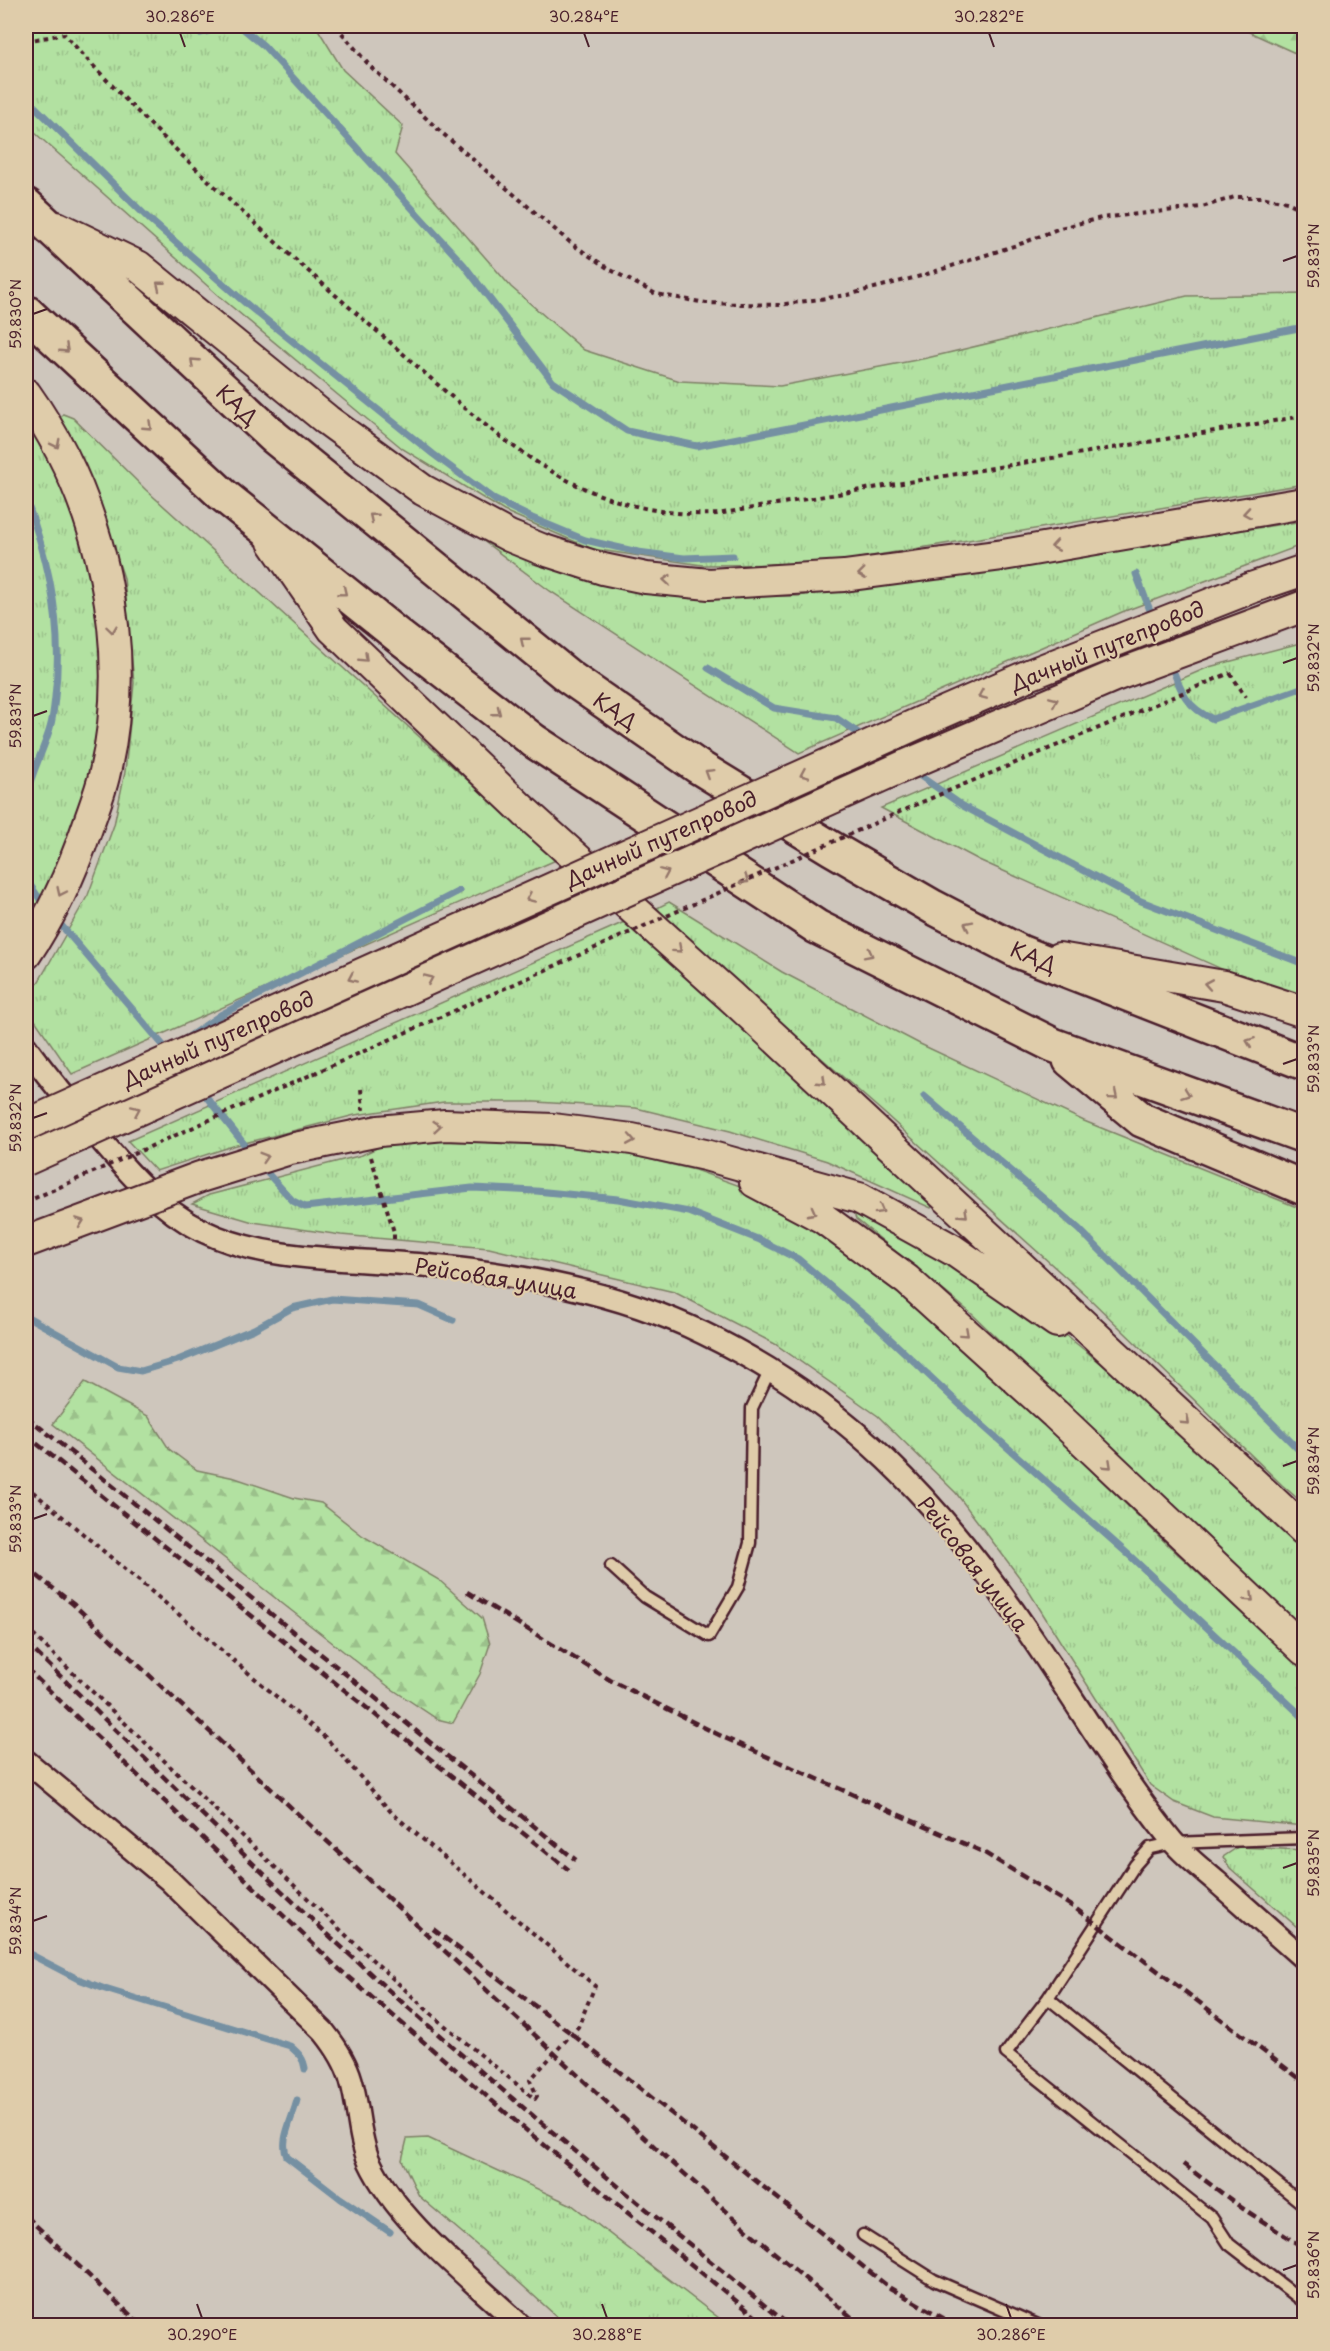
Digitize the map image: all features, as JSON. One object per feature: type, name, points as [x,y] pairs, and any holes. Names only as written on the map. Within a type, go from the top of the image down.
[{"type":"highway","name":"КАД","points":[[33,212],[274,437],[569,677],[697,766],[933,907],[1020,952],[1305,1063]]},
{"type":"highway","points":[[26,312],[223,495],[534,741],[817,927],[1053,1045],[1305,1136]]},
{"type":"highway","points":[[1053,1045],[1142,1120],[1305,1188]]},
{"type":"main road","points":[[33,212],[138,266],[327,420],[423,490],[509,536],[603,569],[646,578],[709,584],[844,576],[1004,555],[1305,503]]},
{"type":"main road","points":[[26,394],[43,419],[77,486],[97,543],[107,589],[114,642],[114,703],[111,741],[104,777],[83,838],[54,907],[26,954]]},
{"type":"main road","points":[[265,529],[333,629],[525,812],[730,996],[1305,1530]]},
{"type":"main road","name":"Дачный путепровод","points":[[26,1125],[1031,674],[1251,588],[1305,570]]},
{"type":"main road","name":"Дачный путепровод","points":[[26,1160],[1029,711],[1175,652],[1305,606]]},
{"type":"main road","points":[[1175,652],[1305,617]]},
{"type":"main road","points":[[1020,952],[1224,986],[1305,1012]]},
{"type":"main road","points":[[26,1242],[200,1177],[372,1125],[553,1129],[632,1139],[705,1155],[859,1198],[953,1250],[1143,1381]]},
{"type":"main road","points":[[705,1155],[823,1218],[907,1280],[1055,1414],[1305,1650]]},
{"type":"street","name":"Рейсовая улица","points":[[26,1047],[136,1180],[170,1211],[201,1231],[257,1249],[517,1276],[586,1291],[702,1332],[771,1368],[848,1423],[923,1494],[959,1536],[1027,1630],[1132,1790],[1173,1843],[1305,1959]]},
{"type":"street","points":[[26,1761],[169,1880],[324,2032],[340,2053],[351,2079],[360,2131],[369,2159],[383,2185],[424,2234],[521,2325]]},
{"type":"lane","points":[[611,1566],[645,1597],[709,1636],[738,1587],[750,1543],[752,1408],[771,1368]]},
{"type":"lane","points":[[1305,1838],[1173,1843],[1149,1848],[1135,1865],[1048,1998],[1006,2053],[1212,2218],[1229,2244],[1305,2302]]},
{"type":"lane","points":[[1048,1998],[1305,2205]]},
{"type":"lane","points":[[863,2235],[934,2280],[1040,2325]]},
{"type":"path","points":[[336,26],[369,65],[442,133],[572,244],[609,269],[656,294],[706,303],[779,305],[847,295],[921,276],[1023,243],[1060,228],[1101,218],[1202,207],[1235,197],[1261,197],[1287,202],[1305,210]]},
{"type":"path","points":[[26,41],[64,34],[176,149],[318,280],[458,401],[500,436],[545,467],[606,498],[625,504],[672,514],[717,514],[1305,416]]},
{"type":"path","points":[[26,1202],[901,812],[1230,673],[1246,698]]},
{"type":"path","points":[[361,1089],[372,1125]]},
{"type":"path","points":[[374,1171],[394,1232],[393,1262]]},
{"type":"path","points":[[26,1486],[327,1739],[392,1813],[595,1986],[578,2027],[530,2080],[537,2096],[535,2099],[438,2020],[351,1940],[26,1628]]},
{"type":"green space","points":[[26,26],[316,26],[343,70],[403,126],[395,154],[511,287],[584,350],[680,381],[780,386],[927,358],[1187,296],[1304,294],[1304,484],[824,564],[702,565],[592,549],[504,511],[403,449],[220,297],[26,125]]},
{"type":"green space","points":[[1236,26],[1304,26],[1304,57]]},
{"type":"green space","points":[[63,414],[73,418],[146,490],[556,860],[72,1074],[26,1007],[26,997],[39,981],[88,895],[114,825],[125,772],[134,683],[124,578],[84,463],[57,420]]},
{"type":"green space","points":[[26,420],[59,475],[83,536],[105,656],[100,741],[85,808],[53,884],[26,925]]},
{"type":"green space","points":[[1304,521],[1304,544],[1122,612],[799,753],[550,591],[466,528],[692,596],[798,596]]},
{"type":"green space","points":[[1304,642],[1304,1006],[979,860],[881,808],[1209,667]]},
{"type":"green space","points":[[669,902],[782,972],[918,1043],[1084,1121],[1304,1210],[1304,1504],[1091,1300],[884,1113],[653,910]]},
{"type":"green space","points":[[629,920],[933,1202],[931,1208],[827,1161],[730,1131],[636,1108],[536,1102],[444,1102],[355,1115],[233,1146],[156,1171],[128,1141]]},
{"type":"green space","points":[[445,1137],[549,1142],[630,1155],[695,1170],[774,1198],[829,1230],[978,1361],[1167,1544],[1304,1671],[1304,1826],[1213,1817],[1174,1802],[1150,1785],[1023,1582],[956,1493],[878,1416],[775,1344],[674,1292],[489,1248],[341,1235],[253,1222],[192,1204],[209,1195],[362,1155],[383,1145]]},
{"type":"green space","points":[[858,1208],[1057,1328],[1159,1410],[1304,1548],[1304,1633],[972,1314],[856,1219],[854,1213]]},
{"type":"green space","points":[[85,1382],[148,1416],[169,1449],[197,1470],[235,1478],[294,1498],[321,1503],[363,1536],[439,1580],[482,1618],[490,1644],[480,1674],[453,1723],[437,1719],[389,1687],[53,1424]]},
{"type":"green space","points":[[1238,1847],[1304,1850],[1304,1933],[1230,1868],[1223,1857]]},
{"type":"green space","points":[[428,2138],[572,2205],[728,2325],[566,2325],[419,2196],[402,2160],[407,2139]]},
{"type":"water","points":[[186,26],[218,26],[209,34],[200,36]]},
{"type":"waterway","points":[[240,26],[264,46],[464,265],[553,382],[627,431],[697,446],[1304,327]]},
{"type":"waterway","points":[[26,98],[149,219],[250,307],[433,454],[495,500],[585,540],[638,552],[684,558],[733,556]]},
{"type":"waterway","points":[[26,500],[48,572],[56,622],[57,647],[52,720],[26,797]]},
{"type":"waterway","points":[[1136,574],[1153,618]]},
{"type":"waterway","points":[[1170,662],[1181,689],[1190,703],[1213,719],[1304,687]]},
{"type":"waterway","points":[[708,668],[774,708],[836,718],[867,739]]},
{"type":"waterway","points":[[913,771],[963,806],[1141,901],[1304,964]]},
{"type":"waterway","points":[[26,869],[30,885],[46,908]]},
{"type":"waterway","points":[[187,1038],[222,1014],[459,891]]},
{"type":"waterway","points":[[55,918],[168,1051]]},
{"type":"waterway","points":[[201,1090],[252,1154]]},
{"type":"waterway","points":[[924,1096],[1079,1229],[1304,1455]]},
{"type":"waterway","points":[[260,1165],[293,1201],[305,1207],[472,1188],[536,1191],[618,1199],[689,1212],[760,1240],[798,1259],[871,1321],[973,1417],[1129,1555],[1304,1718]]},
{"type":"waterway","points":[[26,1316],[118,1367],[141,1371],[178,1360],[254,1329],[292,1308],[332,1299],[419,1305],[453,1320]]},
{"type":"waterway","points":[[26,1952],[76,1978],[105,1989],[290,2046],[302,2059],[305,2069]]},
{"type":"waterway","points":[[297,2100],[286,2136],[287,2157],[340,2198],[390,2232]]},
{"type":"railway","points":[[26,1416],[576,1860]]},
{"type":"railway","points":[[26,1435],[569,1870]]},
{"type":"railway","points":[[26,1567],[73,1604],[658,2150],[753,2235],[862,2326]]},
{"type":"railway","points":[[467,1592],[610,1680],[725,1738],[983,1852],[1075,1908],[1304,2082]]},
{"type":"railway","points":[[26,1643],[275,1885],[377,1980],[518,2103],[790,2326]]},
{"type":"railway","points":[[26,1668],[339,1969],[526,2130],[767,2326]]},
{"type":"railway","points":[[433,1929],[572,2034],[890,2288],[957,2326]]},
{"type":"railway","points":[[1183,2164],[1242,2208],[1304,2248]]},
{"type":"railway","points":[[26,2216],[142,2326]]}]
